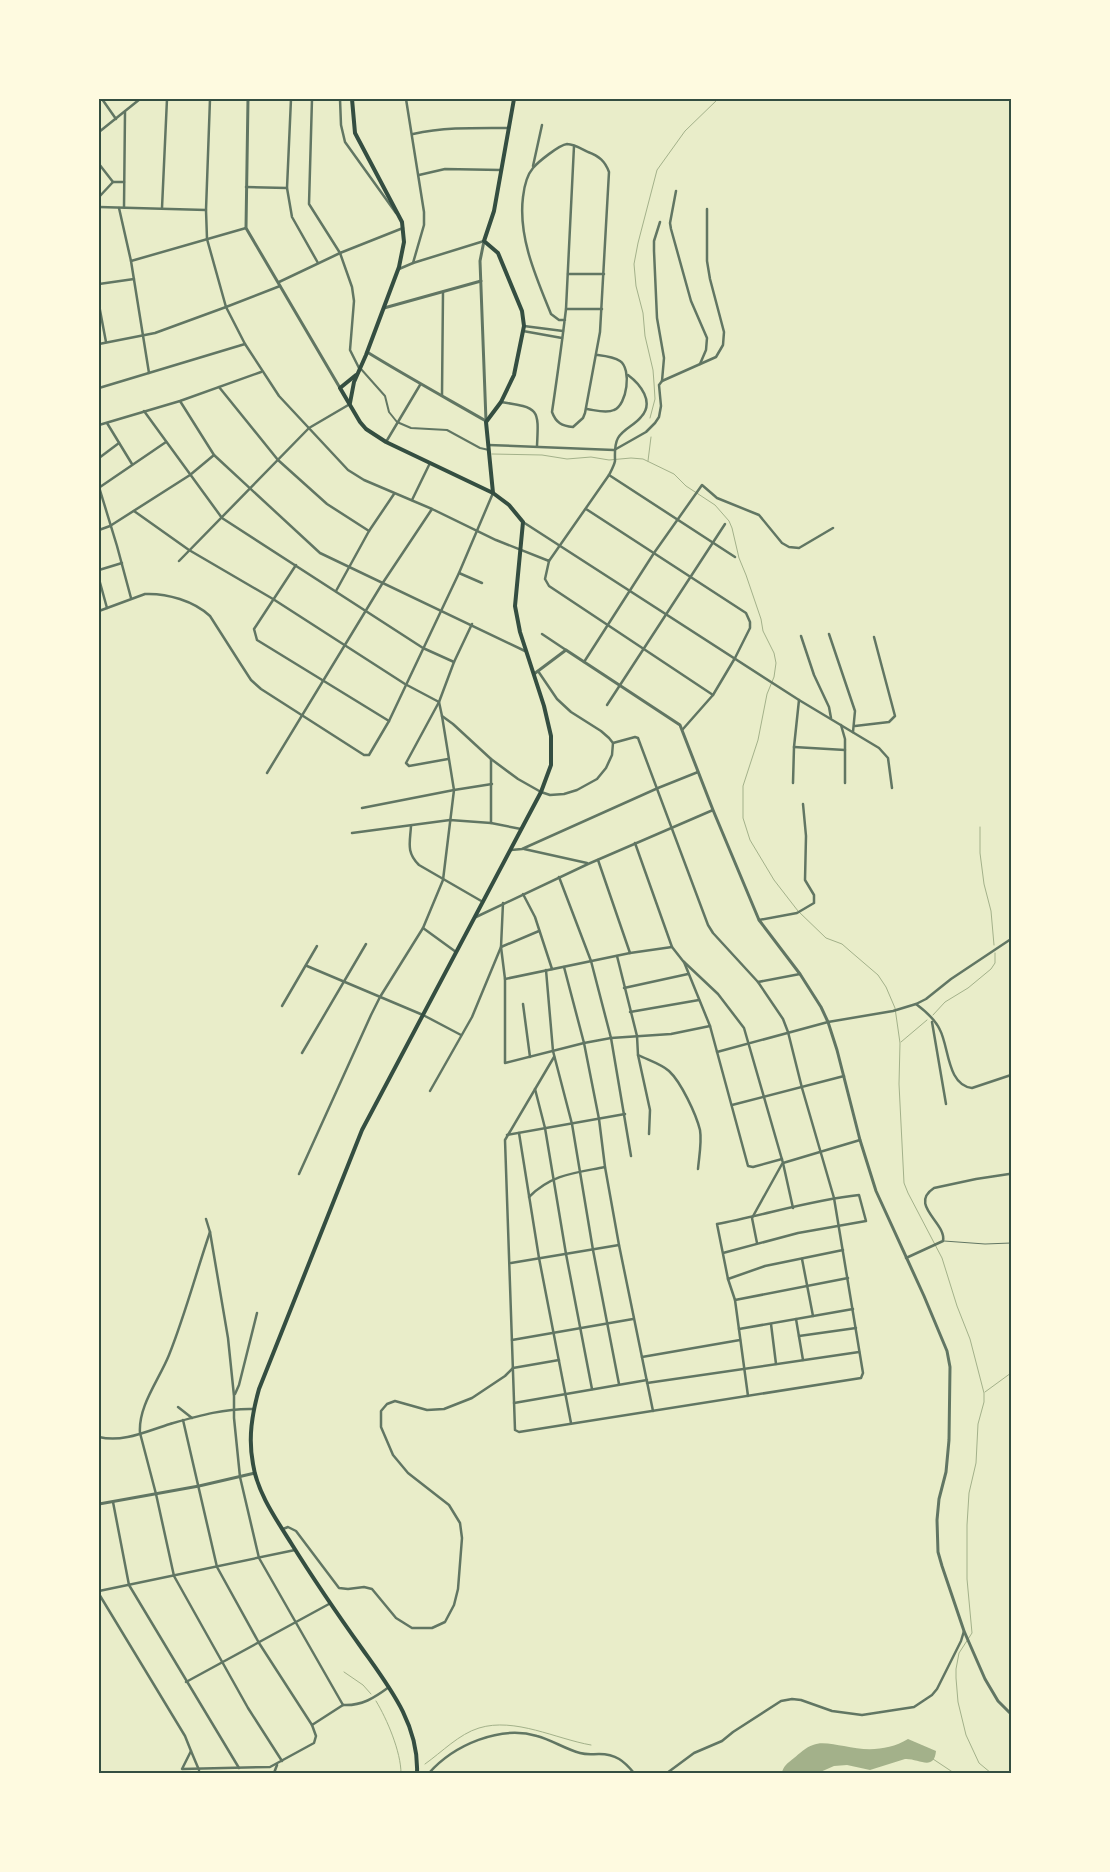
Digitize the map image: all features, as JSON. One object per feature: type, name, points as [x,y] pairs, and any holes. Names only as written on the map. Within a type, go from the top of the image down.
[{"type":"main road","points":[[350,404],[356,374],[367,352],[384,308],[403,250],[402,222],[355,133],[352,99]]},
{"type":"main road","points":[[493,493],[486,424],[501,402],[514,375],[524,326],[522,311],[498,253],[484,241],[490,227],[514,99]]},
{"type":"main road","points":[[356,374],[340,388],[360,422],[366,428],[386,442],[493,493],[509,504],[523,522],[515,606],[525,651],[536,673],[551,736],[550,765],[541,792],[490,892],[359,1136],[259,1389],[250,1439],[255,1473],[263,1493],[283,1529],[329,1604],[389,1687],[407,1719],[415,1742],[417,1773]]},
{"type":"street","points":[[102,99],[116,120]]},
{"type":"street","points":[[99,132],[140,99]]},
{"type":"street","points":[[162,208],[166,99]]},
{"type":"street","points":[[210,99],[206,210],[207,239],[226,308],[245,344],[279,396],[348,470],[364,480],[432,509],[521,551],[549,561]]},
{"type":"street","points":[[248,99],[246,228],[340,388]]},
{"type":"street","points":[[290,99],[287,188],[292,217],[318,264]]},
{"type":"street","points":[[312,99],[310,204],[340,253],[353,294],[350,350],[359,368],[385,396],[389,412],[397,422],[412,428],[447,430],[480,448],[488,450]]},
{"type":"street","points":[[340,99],[341,125],[345,142],[402,222]]},
{"type":"street","points":[[406,99],[424,212],[424,225],[413,262]]},
{"type":"street","points":[[124,207],[125,112]]},
{"type":"street","points":[[542,125],[533,168],[523,195],[522,221],[528,252],[552,314],[558,320],[564,320]]},
{"type":"street","points":[[413,134],[457,128],[509,128]]},
{"type":"street","points":[[533,168],[565,144],[574,146],[598,156],[605,162],[609,172],[605,274],[597,355],[587,409],[583,418],[573,426],[565,426],[558,423],[552,412],[566,309],[574,146]]},
{"type":"street","points":[[99,164],[113,182]]},
{"type":"street","points":[[418,175],[445,169],[501,170]]},
{"type":"street","points":[[99,196],[113,182],[124,182]]},
{"type":"street","points":[[246,187],[287,188]]},
{"type":"street","points":[[676,191],[670,229],[691,301],[707,338],[706,350],[699,365]]},
{"type":"street","points":[[99,207],[206,210]]},
{"type":"street","points":[[119,208],[131,261],[149,374]]},
{"type":"street","points":[[662,381],[716,357],[725,338],[707,261],[707,209]]},
{"type":"street","points":[[488,445],[615,450],[646,432],[655,423],[660,411],[659,386],[662,381],[664,353],[657,318],[654,251],[654,241],[660,222]]},
{"type":"street","points":[[131,261],[246,228]]},
{"type":"street","points":[[99,344],[143,336],[226,308],[280,284],[340,253],[403,228]]},
{"type":"street","points":[[398,269],[413,262],[484,241],[481,254],[481,281],[486,424]]},
{"type":"street","points":[[568,274],[605,274]]},
{"type":"street","points":[[99,284],[134,279]]},
{"type":"street","points":[[384,308],[481,281]]},
{"type":"street","points":[[442,396],[443,292]]},
{"type":"street","points":[[99,306],[106,342]]},
{"type":"street","points":[[566,309],[602,309]]},
{"type":"street","points":[[524,326],[563,331]]},
{"type":"street","points":[[523,331],[562,338]]},
{"type":"street","points":[[99,388],[245,344]]},
{"type":"street","points":[[367,352],[486,424]]},
{"type":"street","points":[[597,355],[621,361],[628,375],[641,386],[645,393],[646,404],[641,417],[619,437],[614,462],[609,475],[549,561],[545,579],[548,586],[713,695]]},
{"type":"street","points":[[99,425],[180,401],[262,372]]},
{"type":"street","points":[[587,409],[612,412],[618,409],[625,395],[628,375]]},
{"type":"street","points":[[386,442],[420,385]]},
{"type":"street","points":[[219,387],[278,460],[327,504],[369,531]]},
{"type":"street","points":[[180,401],[214,455],[320,553],[382,584],[472,624],[525,651]]},
{"type":"street","points":[[501,402],[525,406],[535,412],[538,418],[537,447]]},
{"type":"street","points":[[179,561],[309,428],[350,404]]},
{"type":"street","points":[[144,411],[222,518],[423,648],[454,662]]},
{"type":"street","points":[[107,422],[132,464]]},
{"type":"street","points":[[131,598],[99,487],[166,442]]},
{"type":"street","points":[[99,458],[119,443]]},
{"type":"street","points":[[99,530],[110,526],[190,475],[214,455]]},
{"type":"street","points":[[412,501],[430,463]]},
{"type":"street","points":[[609,475],[736,557]]},
{"type":"street","points":[[584,662],[654,553],[702,485],[717,498],[759,515],[782,542],[789,547],[799,548],[833,528]]},
{"type":"street","points":[[99,611],[145,594],[164,595],[202,609],[210,616],[251,680],[261,689],[364,756],[370,755],[389,721],[493,493]]},
{"type":"street","points":[[336,591],[369,531],[394,494]]},
{"type":"street","points":[[267,773],[382,584],[432,509]]},
{"type":"street","points":[[586,509],[746,613],[750,622],[750,628],[735,658],[713,695],[683,729]]},
{"type":"street","points":[[134,511],[190,550],[273,599],[405,684],[439,702]]},
{"type":"street","points":[[523,522],[886,754],[890,765],[892,788]]},
{"type":"street","points":[[607,705],[725,524]]},
{"type":"street","points":[[99,570],[122,563]]},
{"type":"street","points":[[296,565],[254,629],[257,640],[389,721]]},
{"type":"street","points":[[458,573],[482,583]]},
{"type":"street","points":[[99,579],[107,608]]},
{"type":"street","points":[[449,759],[407,765],[407,761],[439,702],[454,662],[472,624]]},
{"type":"street","points":[[542,634],[677,722],[683,729],[713,810],[759,920],[800,974],[822,1007],[844,1076],[860,1140],[876,1191],[947,1351],[950,1368],[950,1431],[946,1472],[939,1499],[937,1537],[942,1566],[968,1641],[991,1690],[1004,1709],[1011,1714]]},
{"type":"street","points":[[829,634],[855,711],[853,732]]},
{"type":"street","points":[[802,636],[814,676],[828,706],[831,718]]},
{"type":"street","points":[[855,726],[889,722],[895,716],[874,637]]},
{"type":"street","points":[[442,716],[491,759],[518,779],[541,792],[550,795],[564,794],[577,790],[597,779],[606,768],[612,755],[613,743],[605,734],[571,712],[557,699],[536,673],[566,650]]},
{"type":"street","points":[[793,783],[794,747],[799,700]]},
{"type":"street","points":[[298,1174],[380,997],[422,928],[443,880],[454,790],[439,702]]},
{"type":"street","points":[[841,725],[845,739],[845,783]]},
{"type":"street","points":[[554,1057],[505,1140],[511,1262],[515,1430],[519,1432],[861,1378],[863,1373],[834,1198],[783,1019],[758,982],[713,933],[638,738],[635,737],[613,743]]},
{"type":"street","points":[[794,747],[845,750]]},
{"type":"street","points":[[491,759],[491,823]]},
{"type":"street","points":[[522,849],[698,772]]},
{"type":"street","points":[[362,808],[492,784]]},
{"type":"street","points":[[759,920],[797,912],[814,902],[814,895],[804,880],[806,836],[803,804]]},
{"type":"street","points":[[476,917],[559,877],[713,810]]},
{"type":"street","points":[[352,833],[450,820],[491,823],[521,829]]},
{"type":"street","points":[[411,826],[409,846],[412,858],[419,865],[443,880],[483,902]]},
{"type":"street","points":[[635,843],[672,947],[718,994],[744,1028],[783,1161],[793,1208]]},
{"type":"street","points":[[510,850],[522,849],[588,864]]},
{"type":"street","points":[[598,860],[630,953]]},
{"type":"street","points":[[559,877],[591,961],[611,1038],[631,1156]]},
{"type":"street","points":[[524,894],[552,969]]},
{"type":"street","points":[[503,903],[501,946],[504,979],[505,1063],[611,1038],[671,1034],[710,1026]]},
{"type":"street","points":[[422,928],[456,953]]},
{"type":"street","points":[[430,1091],[472,1017],[501,946],[539,931]]},
{"type":"street","points":[[717,1052],[828,1022],[898,1010],[916,1004],[926,999],[951,979],[1011,939]]},
{"type":"street","points":[[302,1054],[366,944]]},
{"type":"street","points":[[282,1006],[317,946]]},
{"type":"street","points":[[504,979],[630,953],[672,947]]},
{"type":"street","points":[[617,956],[637,1036],[638,1056],[650,1110],[649,1134]]},
{"type":"street","points":[[683,960],[710,1026],[748,1166],[753,1168],[860,1140]]},
{"type":"street","points":[[307,966],[344,983],[423,1014],[461,1035]]},
{"type":"street","points":[[564,967],[584,1043],[599,1118],[605,1168],[619,1245],[653,1411]]},
{"type":"street","points":[[546,970],[554,1057],[572,1124],[593,1250],[620,1384]]},
{"type":"street","points":[[624,988],[689,974]]},
{"type":"street","points":[[758,982],[800,974]]},
{"type":"street","points":[[630,1012],[700,1000]]},
{"type":"street","points":[[522,1004],[530,1057]]},
{"type":"street","points":[[916,1004],[929,1014],[932,1021],[946,1104]]},
{"type":"street","points":[[932,1021],[939,1028],[960,1084],[972,1088],[1011,1075]]},
{"type":"street","points":[[638,1056],[665,1068],[676,1078],[700,1130],[701,1140],[698,1169]]},
{"type":"street","points":[[732,1105],[844,1076]]},
{"type":"street","points":[[535,1088],[545,1128],[566,1254],[592,1389]]},
{"type":"street","points":[[507,1135],[625,1114]]},
{"type":"street","points":[[519,1133],[539,1258],[571,1423]]},
{"type":"street","points":[[757,1243],[752,1218],[783,1161]]},
{"type":"street","points":[[529,1197],[538,1188],[553,1179],[605,1168]]},
{"type":"street","points":[[906,1258],[943,1241],[944,1234],[926,1207],[926,1198],[930,1190],[976,1179],[1009,1174]]},
{"type":"street","points":[[723,1253],[798,1233],[866,1221],[859,1195],[834,1198],[752,1218],[717,1224],[728,1279],[735,1300],[748,1396]]},
{"type":"street","points":[[206,1219],[210,1232],[228,1338],[240,1477],[259,1558],[343,1705]]},
{"type":"street","points":[[210,1232],[170,1355],[143,1412],[139,1424],[140,1433],[174,1576],[248,1708],[282,1761]]},
{"type":"street","points":[[511,1262],[619,1245]]},
{"type":"street","points":[[728,1279],[765,1266],[843,1250]]},
{"type":"street","points":[[802,1258],[813,1316]]},
{"type":"street","points":[[735,1300],[848,1278]]},
{"type":"street","points":[[739,1330],[853,1309]]},
{"type":"street","points":[[234,1396],[239,1385],[256,1313]]},
{"type":"street","points":[[512,1340],[633,1319]]},
{"type":"street","points":[[796,1319],[803,1360]]},
{"type":"street","points":[[771,1324],[776,1364]]},
{"type":"street","points":[[799,1336],[856,1328]]},
{"type":"street","points":[[642,1357],[740,1340]]},
{"type":"street","points":[[514,1403],[620,1384],[859,1352]]},
{"type":"street","points":[[283,1529],[288,1527],[296,1531],[340,1588],[364,1587],[372,1589],[390,1612],[406,1626],[432,1628],[441,1625],[448,1617],[457,1596],[462,1538],[460,1523],[449,1506],[408,1473],[393,1455],[381,1427],[381,1411],[387,1404],[395,1401],[427,1410],[444,1409],[481,1393],[513,1368],[559,1360]]},
{"type":"street","points":[[178,1407],[192,1418]]},
{"type":"street","points":[[99,1437],[107,1439],[125,1438],[183,1420],[233,1408],[254,1409]]},
{"type":"street","points":[[183,1420],[217,1567],[259,1643],[312,1725],[316,1736],[314,1743],[277,1764],[267,1767],[182,1769],[190,1751]]},
{"type":"street","points":[[99,1504],[198,1486],[255,1473]]},
{"type":"street","points":[[113,1502],[129,1585],[239,1768]]},
{"type":"street","points":[[198,1770],[183,1730],[147,1676],[99,1593],[296,1550]]},
{"type":"street","points":[[186,1682],[329,1604]]},
{"type":"street","points":[[666,1773],[694,1753],[722,1742],[733,1732],[780,1701],[802,1700],[832,1711],[862,1714],[914,1707],[932,1695],[937,1689],[961,1642],[964,1630]]},
{"type":"street","points":[[312,1725],[343,1705],[351,1706],[369,1701],[389,1687]]},
{"type":"street","points":[[429,1773],[460,1748],[492,1736],[519,1734],[537,1736],[582,1754],[616,1756],[623,1760],[634,1773]]},
{"type":"street","points":[[267,1767],[274,1773],[277,1764]]},
{"type":"lane","points":[[943,1241],[985,1244],[1011,1243]]},
{"type":"shaded area","points":[[908,1739],[936,1751],[932,1761],[925,1762],[905,1759],[870,1770],[847,1765],[834,1766],[818,1773],[782,1773],[785,1766],[805,1749],[820,1743],[860,1749],[877,1749],[893,1746]]},
{"type":"waterway","points":[[650,418],[655,399],[654,383],[645,336],[643,313],[636,286],[634,264],[638,243],[657,170],[685,131],[718,99]]},
{"type":"waterway","points":[[648,461],[651,437]]},
{"type":"waterway","points":[[492,454],[542,455],[567,459],[591,457],[609,460],[643,459],[674,474],[686,486],[715,505],[729,521],[732,528],[739,558],[761,619],[763,631],[774,653],[776,663],[774,677],[767,694],[758,740],[743,786],[743,818],[750,840],[774,880],[798,911],[826,938],[842,944],[878,975],[886,987],[895,1008],[900,1043],[899,1084],[904,1183],[942,1258],[957,1306],[970,1339],[984,1393],[984,1402],[978,1424],[976,1463],[969,1493],[967,1525],[967,1579],[972,1633],[959,1653],[956,1678],[958,1702],[966,1735],[979,1763],[991,1773]]},
{"type":"waterway","points":[[980,827],[980,853],[984,884],[991,911],[994,945]]},
{"type":"waterway","points":[[933,1015],[945,1002],[968,988],[991,969],[995,963],[995,953]]},
{"type":"waterway","points":[[901,1042],[927,1020]]},
{"type":"waterway","points":[[985,1392],[1011,1373]]},
{"type":"waterway","points":[[344,1672],[363,1685],[371,1694]]},
{"type":"waterway","points":[[376,1701],[393,1736],[399,1755],[401,1773]]},
{"type":"waterway","points":[[425,1764],[465,1734],[493,1725],[521,1727],[591,1745]]},
{"type":"waterway","points":[[933,1759],[954,1773]]}]
